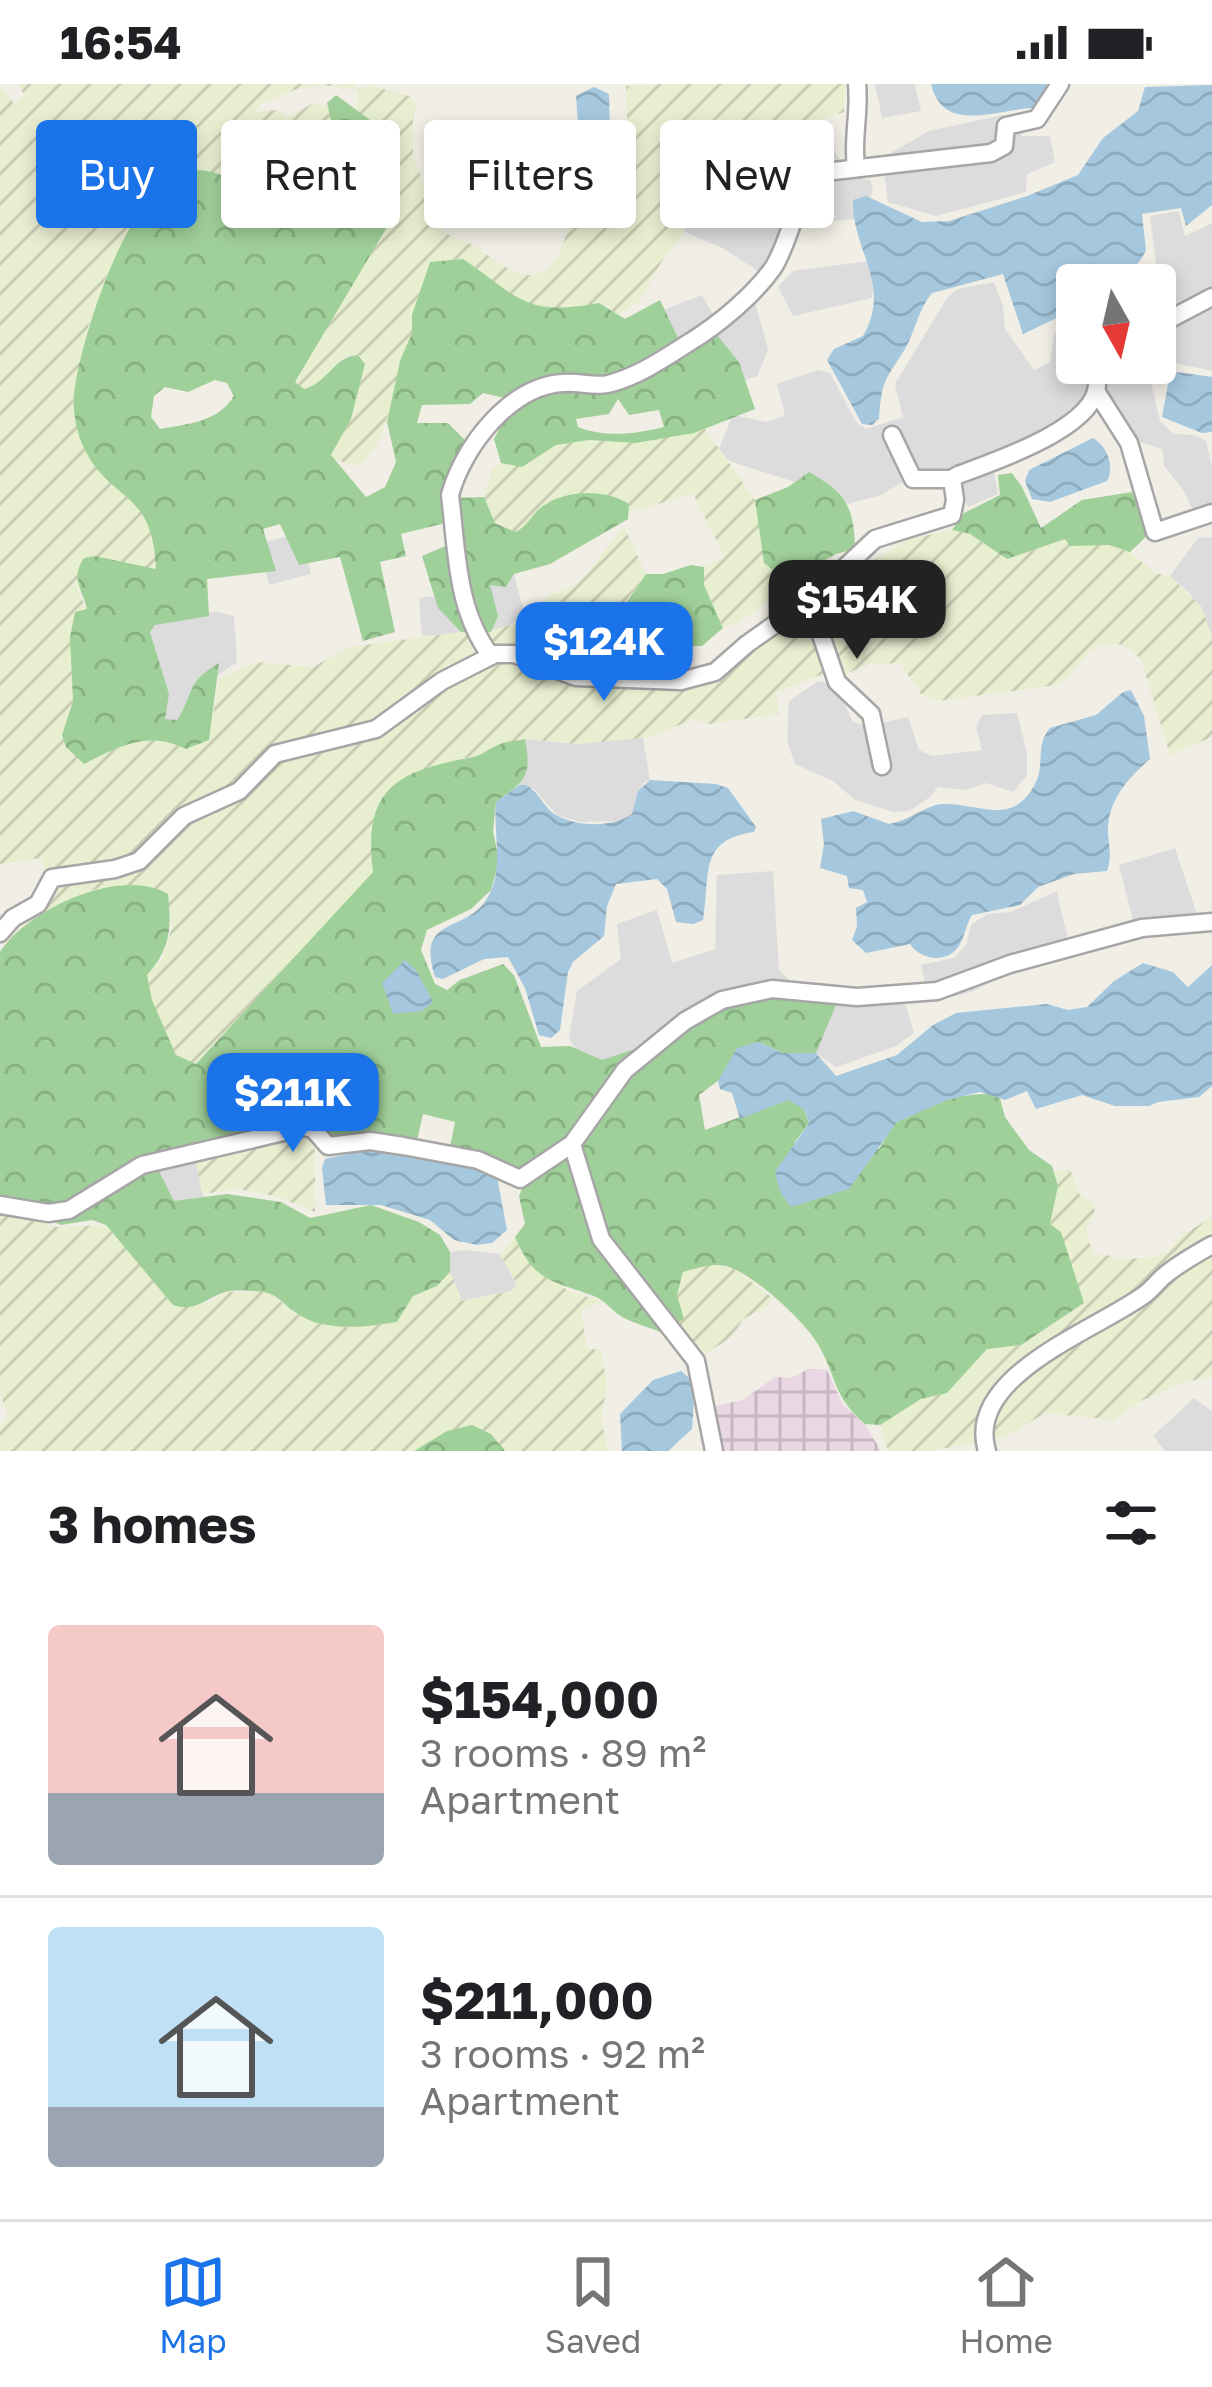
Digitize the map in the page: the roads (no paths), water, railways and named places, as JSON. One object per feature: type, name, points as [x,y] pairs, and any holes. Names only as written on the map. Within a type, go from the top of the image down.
[{"type":"street","points":[[856,168],[857,84]]},
{"type":"street","points":[[491,656],[466,611],[451,495],[454,479],[495,418],[547,386],[607,384],[696,339],[772,269],[812,181],[825,172],[991,153],[1004,146],[1006,125],[1037,119],[1060,84]]},
{"type":"street","points":[[1176,316],[1212,297]]},
{"type":"street","points":[[892,435],[913,479],[952,479],[1064,428],[1084,414],[1097,384]]},
{"type":"street","points":[[1096,391],[1130,443],[1155,532],[1212,513]]},
{"type":"street","points":[[0,933],[13,918],[38,904],[52,878],[139,861],[184,816],[239,790],[275,754],[376,729],[442,681],[491,656],[514,654],[576,676],[650,681],[715,673],[875,539],[952,515],[952,479]]},
{"type":"street","points":[[840,572],[853,606],[821,635],[837,682],[871,714],[882,766]]},
{"type":"street","points":[[0,1205],[48,1214],[69,1210],[142,1165],[305,1127],[328,1146],[370,1141],[403,1145],[478,1160],[520,1179],[572,1144],[625,1070],[685,1022],[722,1000],[772,989],[857,997],[938,991],[1010,964],[1142,928],[1212,922]]},
{"type":"street","points":[[572,1144],[601,1239],[696,1361],[714,1451]]},
{"type":"street","points":[[987,1451],[984,1420],[994,1397],[1060,1344],[1145,1294],[1166,1274],[1212,1245]]},
{"type":"water","points":[[931,84],[1046,84],[1046,91],[1035,108],[974,116],[947,110]]},
{"type":"water","points":[[1212,85],[1212,205],[1186,226],[1181,208],[1142,214],[1146,250],[1137,264],[1056,264],[1056,318],[1023,334],[1003,274],[932,293],[886,380],[879,419],[872,425],[862,424],[827,360],[834,349],[863,336],[874,300],[853,200],[866,196],[922,222],[949,221],[1027,196],[1078,175],[1103,138],[1138,111],[1145,87]]},
{"type":"water","points":[[594,87],[609,94],[610,120],[578,120],[576,96]]},
{"type":"water","points":[[1176,373],[1212,377],[1212,432],[1202,433],[1162,417],[1168,384],[1176,384]]},
{"type":"water","points":[[1093,438],[1108,457],[1107,481],[1050,502],[1032,499],[1025,481],[1029,470]]},
{"type":"water","points":[[1131,690],[1144,716],[1150,759],[1127,782],[1111,811],[1107,871],[1074,874],[1038,887],[1020,905],[972,915],[960,944],[943,957],[921,954],[910,944],[866,953],[852,940],[856,908],[867,902],[863,890],[849,888],[847,876],[820,868],[821,819],[853,811],[889,824],[942,804],[994,810],[1017,805],[1036,782],[1050,728],[1096,715]]},
{"type":"water","points":[[650,780],[728,788],[756,827],[715,852],[703,920],[676,922],[667,889],[657,879],[616,884],[607,906],[604,936],[568,972],[560,1030],[551,1038],[539,1035],[525,988],[508,957],[484,959],[443,979],[435,977],[432,943],[447,927],[480,908],[493,884],[496,802],[526,785],[563,818],[604,824],[632,814],[638,791]]},
{"type":"water","points":[[405,960],[416,970],[433,1002],[422,1011],[393,1014],[382,983]]},
{"type":"water","points":[[1143,963],[1173,972],[1188,987],[1212,965],[1212,1086],[1199,1097],[1149,1106],[1115,1106],[1082,1095],[1036,1109],[1027,1091],[1005,1100],[980,1092],[947,1100],[897,1122],[849,1189],[791,1207],[780,1192],[775,1172],[809,1123],[804,1109],[788,1100],[740,1119],[732,1093],[720,1089],[718,1081],[737,1048],[758,1042],[783,1053],[816,1053],[836,1076],[897,1055],[956,1013],[1047,1004],[1068,1010],[1087,1007],[1114,981]]},
{"type":"water","points":[[371,1149],[497,1177],[507,1230],[492,1243],[477,1245],[454,1240],[430,1220],[381,1205],[326,1205],[325,1159]]},
{"type":"water","points":[[681,1371],[695,1383],[692,1429],[668,1451],[622,1451],[620,1414],[653,1380]]}]
